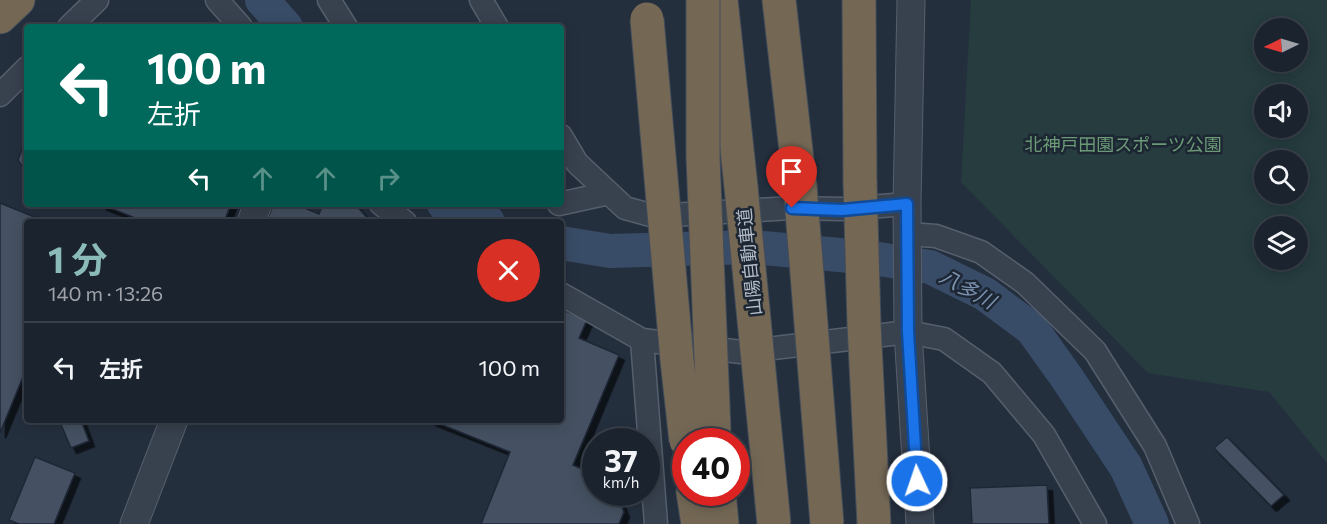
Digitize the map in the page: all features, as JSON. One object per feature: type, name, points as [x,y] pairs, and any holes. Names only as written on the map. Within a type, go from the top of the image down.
[{"type":"highway","points":[[0,17],[18,0]]},
{"type":"highway","points":[[703,0],[703,157],[714,428]]},
{"type":"highway","name":"山陽自動車道","points":[[722,0],[774,524]]},
{"type":"highway","points":[[779,0],[800,186],[827,524]]},
{"type":"highway","points":[[859,0],[864,324],[874,524]]},
{"type":"highway","points":[[646,9],[676,360],[684,428]]},
{"type":"highway","points":[[695,506],[698,524]]},
{"type":"highway","points":[[720,506],[722,524]]},
{"type":"street","points":[[72,24],[96,0]]},
{"type":"street","points":[[217,0],[238,24]]},
{"type":"street","points":[[329,0],[344,24]]},
{"type":"street","points":[[482,0],[495,24]]},
{"type":"street","points":[[911,0],[907,204],[908,332],[920,524]]},
{"type":"street","points":[[0,95],[24,71]]},
{"type":"street","points":[[564,141],[577,163],[625,208],[654,216],[792,208],[842,210],[907,204]]},
{"type":"street","points":[[564,203],[609,193]]},
{"type":"street","points":[[385,207],[401,219]]},
{"type":"street","points":[[908,234],[936,236],[981,252],[1025,283],[1095,351],[1155,446],[1188,524]]},
{"type":"street","points":[[564,296],[642,340],[741,352],[908,332],[944,339],[992,373],[1044,435],[1095,524]]},
{"type":"street","points":[[642,340],[656,524]]},
{"type":"street","points":[[134,524],[173,423]]},
{"type":"green space","name":"北神戸田園スポーツ公園","points":[[971,0],[1327,0],[1327,463],[1269,392],[1148,373],[961,182]]},
{"type":"building","points":[[24,145],[24,169],[18,160]]},
{"type":"building","points":[[0,203],[40,219],[24,219],[24,374],[0,433]]},
{"type":"building","points":[[108,207],[230,207],[225,219],[138,219]]},
{"type":"building","points":[[273,207],[302,207],[319,214],[322,207],[358,207],[368,219],[267,219]]},
{"type":"building","points":[[564,310],[587,320],[579,338],[619,355],[588,428],[582,428],[582,443],[573,465],[582,469],[582,506],[622,506],[624,512],[619,524],[481,524],[510,452],[438,423],[564,423]]},
{"type":"building","points":[[60,423],[82,423],[89,441],[71,448]]},
{"type":"building","points":[[1227,437],[1284,495],[1271,506],[1214,448]]},
{"type":"building","points":[[35,457],[75,473],[54,524],[19,524],[9,520]]},
{"type":"building","points":[[1047,485],[1049,524],[972,524],[970,488]]},
{"type":"waterway","name":"八多川","points":[[262,0],[283,24]]},
{"type":"waterway","name":"八多川","points":[[450,207],[477,219]]},
{"type":"waterway","name":"八多川","points":[[564,243],[610,251],[753,247],[872,258],[930,267],[985,294],[1032,329],[1126,467],[1152,524]]},
{"type":"route","points":[[792,208],[842,210],[907,204],[908,332],[917,481]]}]
